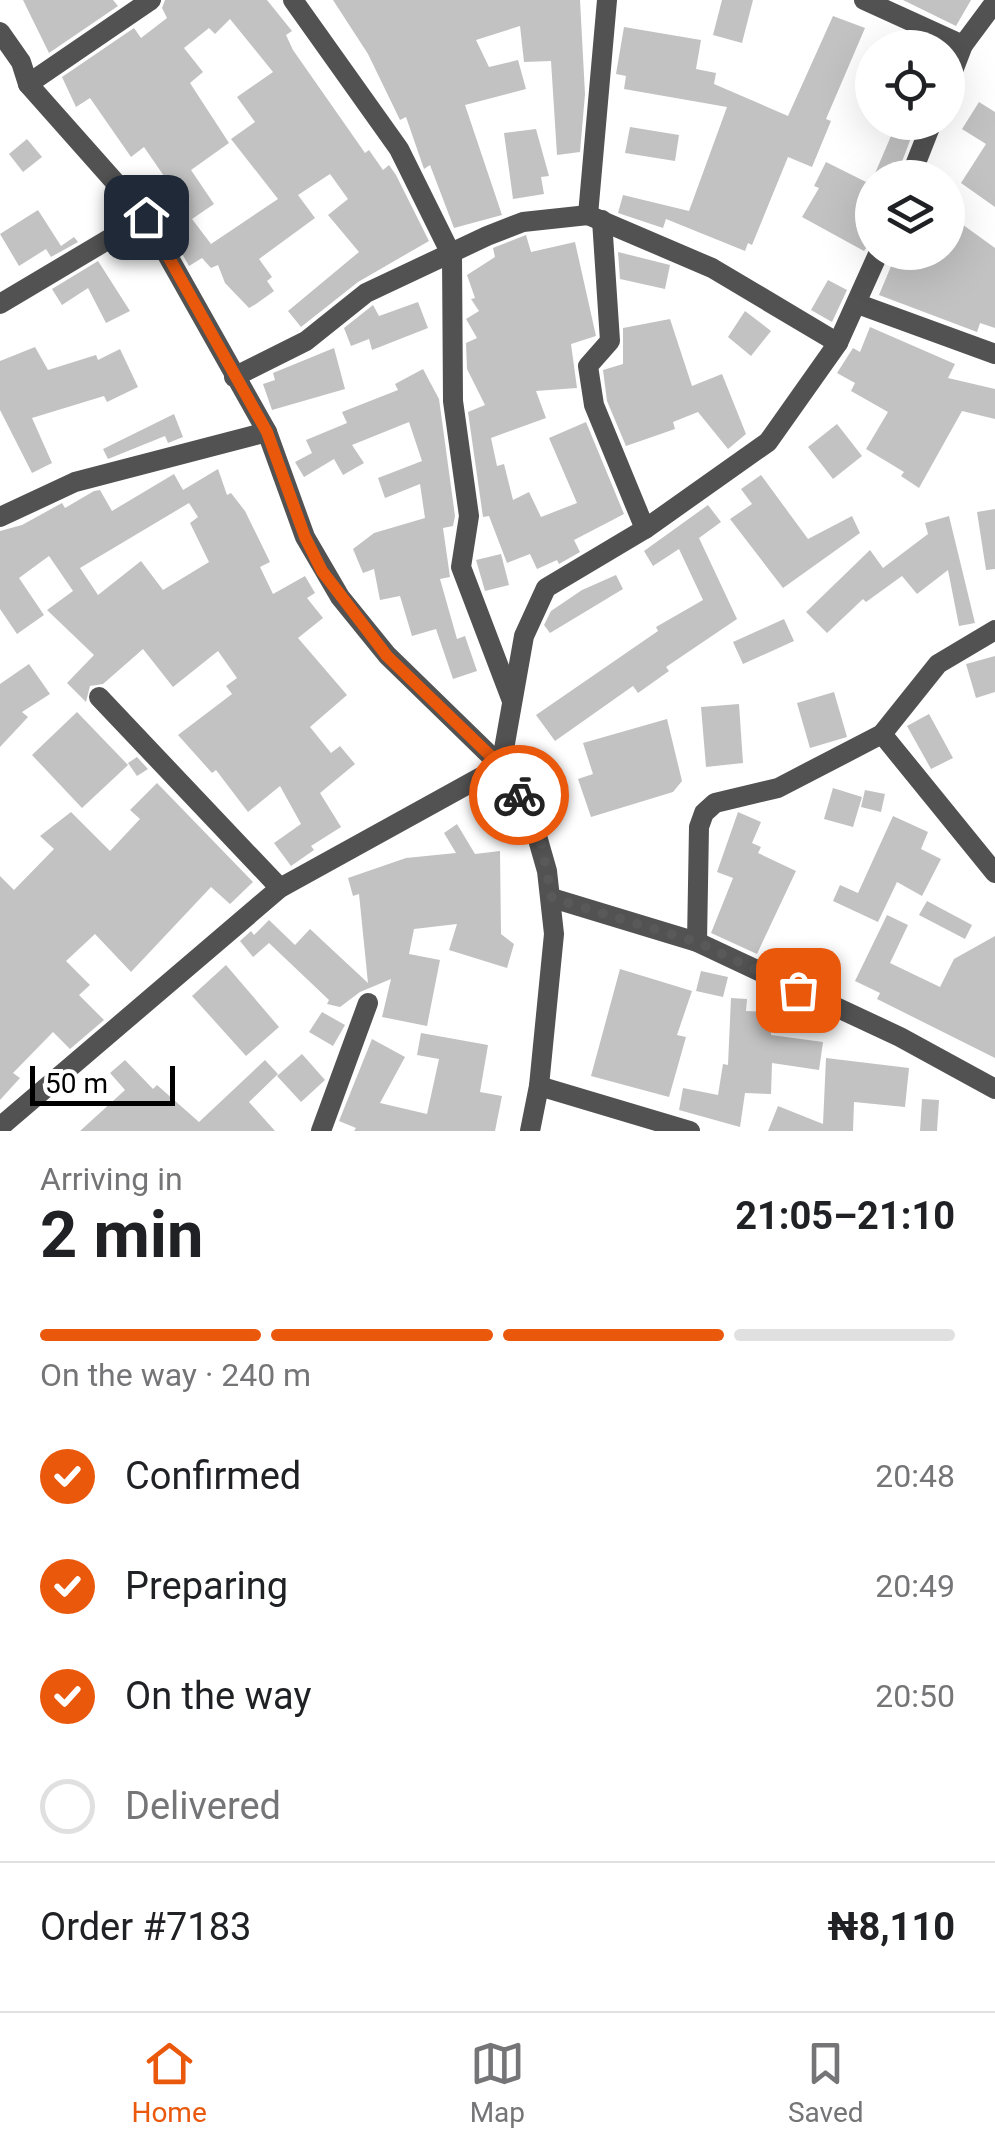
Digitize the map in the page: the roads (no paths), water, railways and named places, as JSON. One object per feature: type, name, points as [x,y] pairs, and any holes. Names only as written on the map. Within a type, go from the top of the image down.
[{"type":"street","points":[[28,84],[152,0]]},
{"type":"street","points":[[292,0],[399,149],[452,256],[453,401],[469,516],[461,567],[512,703]]},
{"type":"street","points":[[607,0],[595,218],[610,340],[588,366],[594,405],[645,529]]},
{"type":"street","points":[[864,0],[931,30]]},
{"type":"street","points":[[965,44],[995,2]]},
{"type":"street","points":[[0,32],[20,62],[28,84],[146,217],[267,432],[305,537],[340,597],[387,656],[501,766],[531,815],[552,898],[553,962],[530,1131]]},
{"type":"street","points":[[0,73],[20,62]]},
{"type":"street","points":[[0,304],[146,217]]},
{"type":"street","points":[[234,377],[306,341],[366,293],[523,222],[595,218],[712,268],[838,343]]},
{"type":"street","points":[[501,766],[524,636],[546,588],[645,529],[768,442],[838,343],[872,270]]},
{"type":"street","points":[[858,304],[995,354]]},
{"type":"street","points":[[0,517],[75,482],[267,432]]},
{"type":"street","points":[[697,942],[699,827],[704,812],[716,803],[791,782],[882,734],[938,664],[995,630]]},
{"type":"street","points":[[99,697],[280,888]]},
{"type":"street","points":[[882,734],[995,873]]},
{"type":"street","points":[[0,1128],[280,888],[501,766]]},
{"type":"street","points":[[552,898],[697,942],[900,1038],[995,1089]]},
{"type":"street","points":[[322,1131],[368,1003]]},
{"type":"street","points":[[539,1086],[690,1131]]}]
